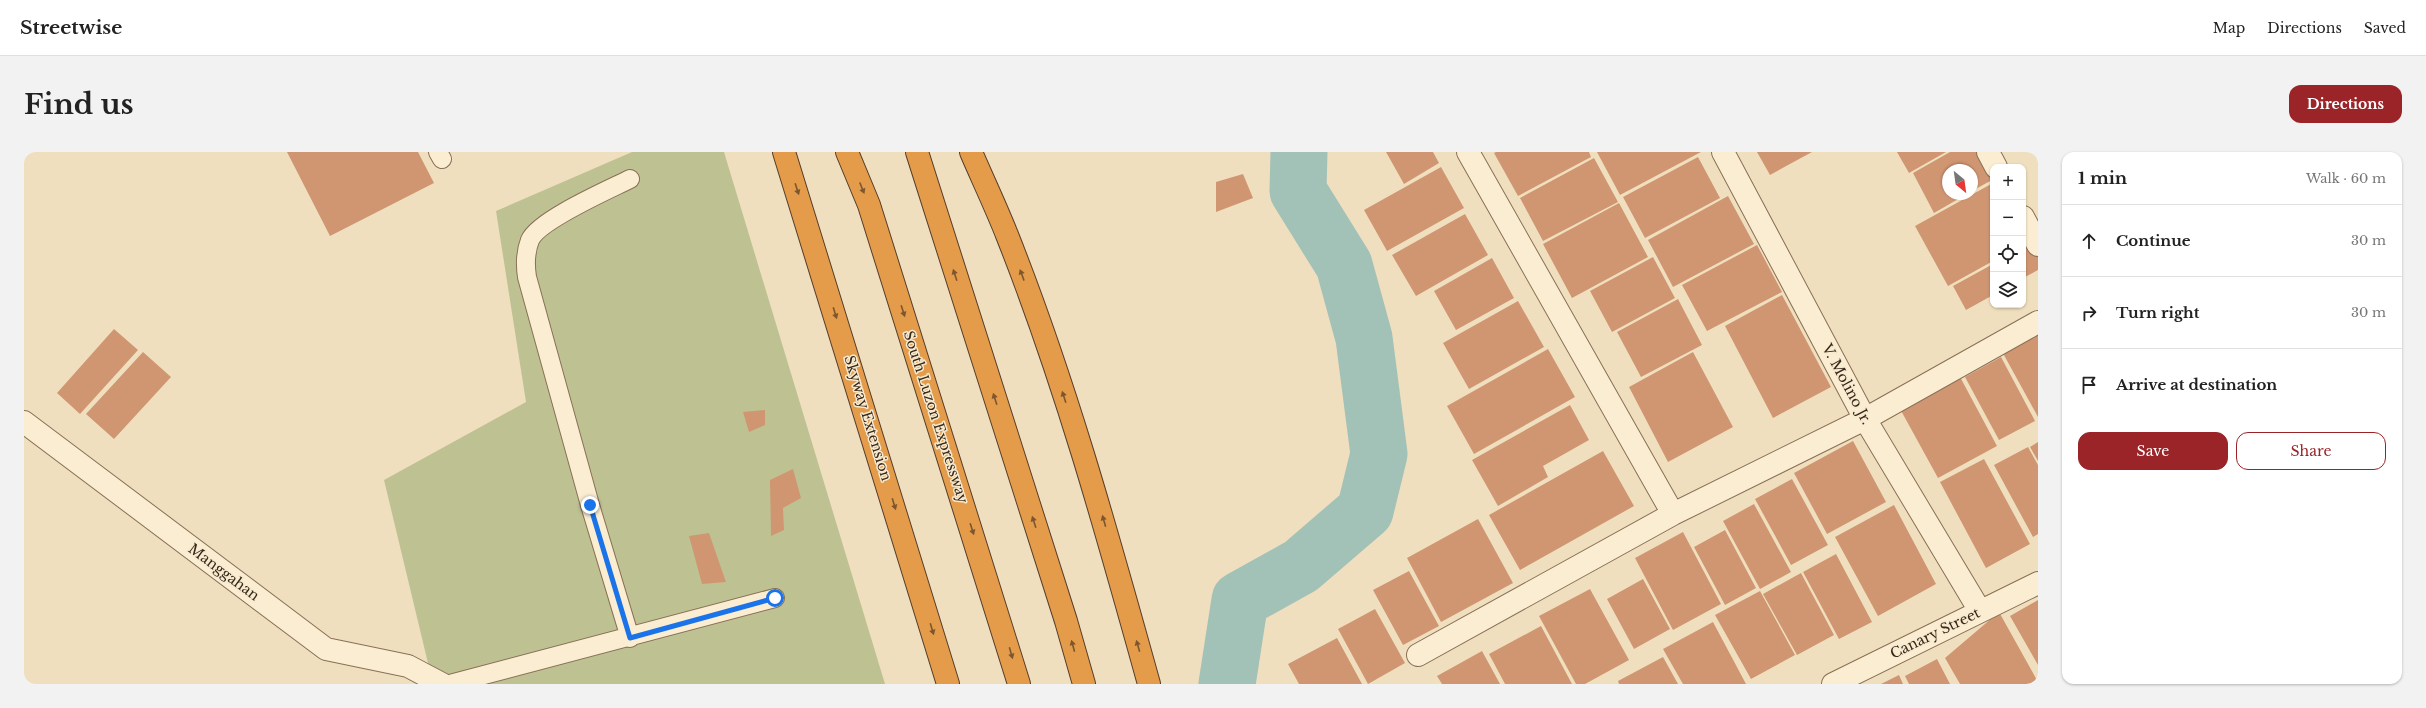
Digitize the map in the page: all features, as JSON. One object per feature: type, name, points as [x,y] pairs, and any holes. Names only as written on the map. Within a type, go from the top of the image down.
[{"type":"highway","name":"Skyway Extension","points":[[784,152],[948,684]]},
{"type":"highway","name":"South Luzon Expressway","points":[[847,152],[869,205],[1019,684]]},
{"type":"highway","points":[[917,152],[1066,621],[1084,684]]},
{"type":"highway","points":[[971,152],[1007,235],[1052,359],[1099,505],[1149,684]]},
{"type":"street","points":[[1468,152],[1673,514]]},
{"type":"street","name":"V. Molino Jr.","points":[[1723,152],[1865,419],[1980,611]]},
{"type":"street","points":[[1988,152],[1994,164]]},
{"type":"street","points":[[2026,223],[2038,245]]},
{"type":"street","points":[[1418,655],[1673,514],[1865,419],[2038,322]]},
{"type":"street","name":"Manggahan","points":[[24,422],[326,649],[408,666],[442,684]]},
{"type":"street","name":"Canary Street","points":[[1833,684],[2038,583]]},
{"type":"lane","points":[[630,179],[546,222],[530,239],[525,259],[529,284],[590,505],[630,638]]},
{"type":"lane","points":[[450,684],[630,638],[775,598]]},
{"type":"green space","points":[[632,152],[724,152],[885,684],[433,684],[384,480],[526,402],[496,211]]},
{"type":"building","points":[[287,152],[418,152],[434,183],[330,236]]},
{"type":"building","points":[[1386,152],[1433,152],[1439,163],[1404,184]]},
{"type":"building","points":[[1589,152],[1591,157],[1518,196],[1494,153]]},
{"type":"building","points":[[1597,152],[1701,152],[1620,195]]},
{"type":"building","points":[[1757,152],[1812,152],[1770,175]]},
{"type":"building","points":[[1897,152],[1946,152],[1909,173]]},
{"type":"building","points":[[1950,152],[1976,152],[1990,176],[1990,181],[1978,188],[1978,164],[1942,164],[1942,200],[1957,200],[1934,213],[1913,173]]},
{"type":"building","points":[[1698,157],[1720,198],[1645,238],[1623,197]]},
{"type":"building","points":[[1594,158],[1618,202],[1543,241],[1520,198]]},
{"type":"building","points":[[1441,167],[1464,208],[1387,251],[1364,210]]},
{"type":"building","points":[[1243,174],[1253,198],[1216,212],[1216,182]]},
{"type":"building","points":[[1990,185],[1990,263],[1948,286],[1915,226],[1962,200],[1978,200],[1978,191]]},
{"type":"building","points":[[1728,196],[1754,244],[1673,287],[1648,240]]},
{"type":"building","points":[[1619,203],[1648,257],[1572,298],[1543,244]]},
{"type":"building","points":[[1465,214],[1488,255],[1416,296],[1392,255]]},
{"type":"building","points":[[2030,243],[2038,257],[2038,270],[2026,276],[2026,272],[2026,245]]},
{"type":"building","points":[[1757,245],[1782,292],[1707,331],[1682,285]]},
{"type":"building","points":[[1653,257],[1675,298],[1612,332],[1590,291]]},
{"type":"building","points":[[1492,258],[1514,298],[1456,330],[1434,291]]},
{"type":"building","points":[[1990,266],[1990,297],[1966,310],[1953,286]]},
{"type":"building","points":[[1782,295],[1831,387],[1773,418],[1725,326]]},
{"type":"building","points":[[1678,299],[1702,345],[1641,377],[1617,332]]},
{"type":"building","points":[[1518,301],[1544,347],[1469,389],[1443,343]]},
{"type":"building","points":[[2038,325],[2038,417],[1999,346]]},
{"type":"building","points":[[114,329],[138,350],[80,414],[57,393]]},
{"type":"building","points":[[1548,349],[1575,397],[1474,454],[1447,406]]},
{"type":"building","points":[[143,352],[171,377],[114,439],[86,414]]},
{"type":"building","points":[[1693,352],[1733,427],[1668,462],[1629,387]]},
{"type":"building","points":[[2001,357],[2035,421],[1999,440],[1965,377]]},
{"type":"building","points":[[1959,375],[1997,446],[1938,478],[1899,407]]},
{"type":"building","points":[[1570,405],[1589,440],[1543,466],[1548,477],[1498,506],[1472,460]]},
{"type":"building","points":[[765,410],[765,425],[749,432],[743,412]]},
{"type":"building","points":[[1853,441],[1886,502],[1827,534],[1794,473]]},
{"type":"building","points":[[2038,442],[2038,461],[2030,447]]},
{"type":"building","points":[[2028,447],[2038,465],[2038,534],[2033,537],[1994,465]]},
{"type":"building","points":[[1603,451],[1634,506],[1520,570],[1489,515]]},
{"type":"building","points":[[1984,459],[2030,544],[1986,568],[1940,482]]},
{"type":"building","points":[[793,469],[801,498],[783,508],[784,530],[771,536],[770,480]]},
{"type":"building","points":[[1792,479],[1828,545],[1791,565],[1755,499]]},
{"type":"building","points":[[1754,504],[1791,572],[1760,589],[1723,521]]},
{"type":"building","points":[[1894,505],[1936,584],[1878,616],[1835,537]]},
{"type":"building","points":[[1478,519],[1513,583],[1441,622],[1407,558]]},
{"type":"building","points":[[1725,530],[1756,588],[1725,605],[1694,547]]},
{"type":"building","points":[[1683,532],[1721,604],[1673,630],[1635,558]]},
{"type":"building","points":[[709,533],[726,582],[702,584],[689,536]]},
{"type":"building","points":[[1836,554],[1872,622],[1839,639],[1803,572]]},
{"type":"building","points":[[1409,571],[1439,626],[1403,645],[1373,590]]},
{"type":"building","points":[[1801,573],[1834,635],[1797,655],[1763,594]]},
{"type":"building","points":[[1643,579],[1670,629],[1634,649],[1607,599]]},
{"type":"building","points":[[1590,589],[1629,660],[1585,684],[1576,684],[1539,616]]},
{"type":"building","points":[[1760,591],[1795,655],[1751,679],[1715,615]]},
{"type":"building","points":[[2038,600],[2038,665],[2010,616]]},
{"type":"building","points":[[1375,609],[1405,663],[1368,684],[1338,629]]},
{"type":"building","points":[[1999,612],[2038,684],[1960,684],[1945,658]]},
{"type":"building","points":[[1713,622],[1746,684],[1683,684],[1663,649]]},
{"type":"building","points":[[1541,626],[1572,684],[1505,684],[1489,654]]},
{"type":"building","points":[[1337,638],[1362,684],[1299,684],[1288,664]]},
{"type":"building","points":[[1482,651],[1500,684],[1442,684],[1437,676]]},
{"type":"building","points":[[1663,657],[1678,684],[1619,684],[1618,681]]},
{"type":"building","points":[[1937,659],[1950,684],[1909,684],[1905,676]]},
{"type":"building","points":[[1899,675],[1903,684],[1881,684]]},
{"type":"waterway","points":[[1227,684],[1240,600],[1301,566],[1365,511],[1379,454],[1364,338],[1344,265],[1298,191],[1299,152]]},
{"type":"route","points":[[590,505],[630,638],[775,598]]}]
